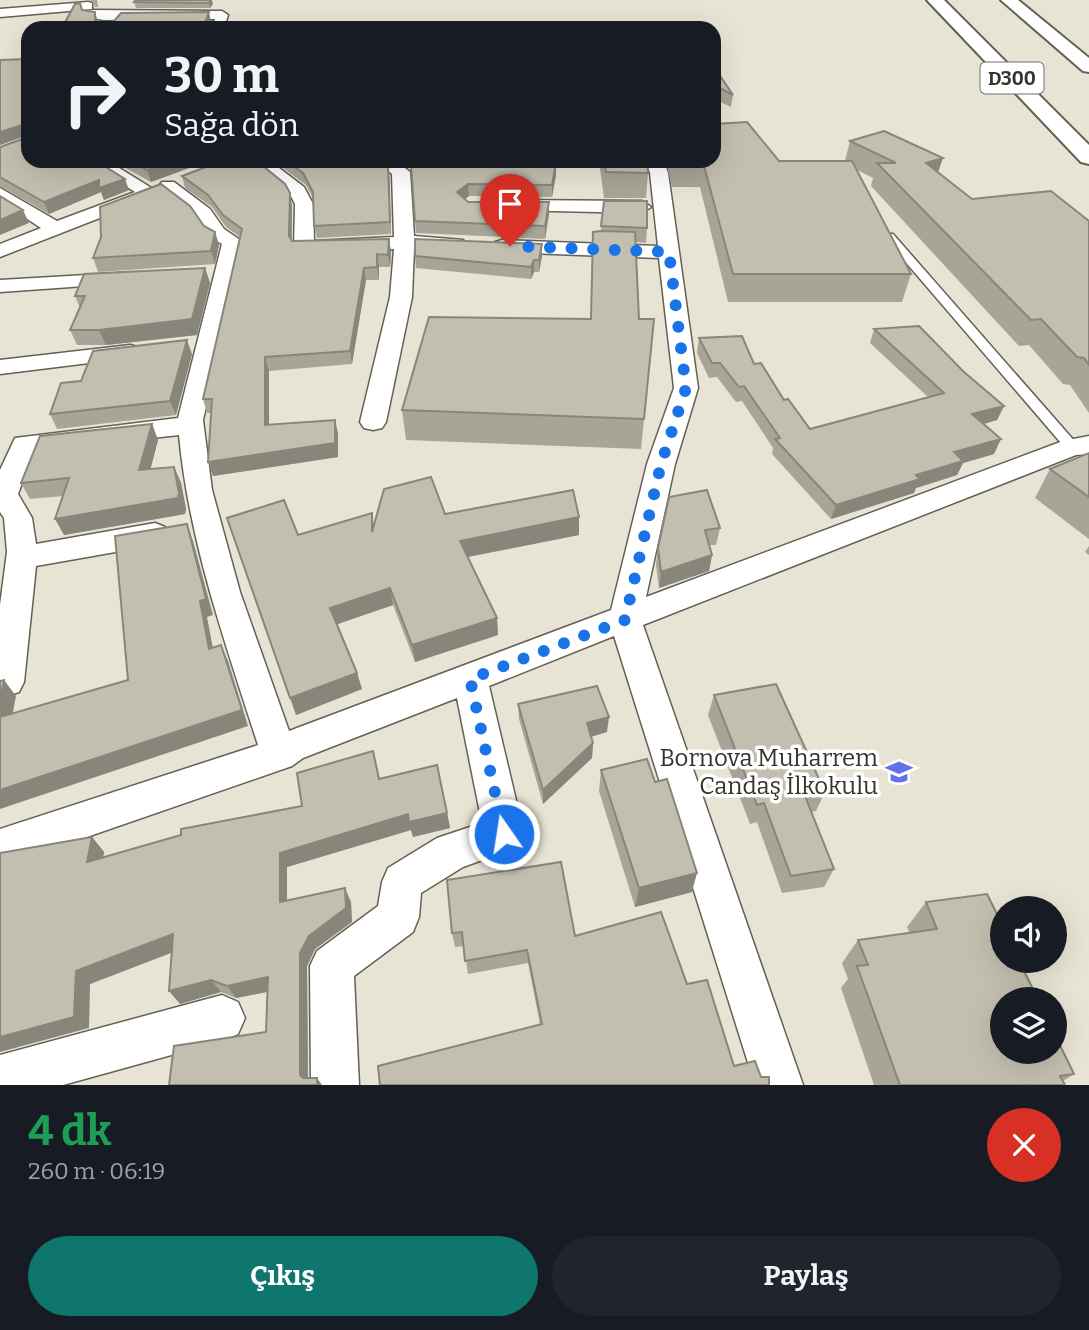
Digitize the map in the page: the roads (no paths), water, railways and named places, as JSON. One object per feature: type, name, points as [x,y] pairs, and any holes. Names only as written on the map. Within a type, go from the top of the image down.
[{"type":"highway","name":"D300","points":[[935,0],[1089,157]]},
{"type":"highway","points":[[1009,0],[1089,66]]},
{"type":"street","points":[[0,13],[89,10],[104,16],[222,15],[220,21]]},
{"type":"street","points":[[116,168],[167,186],[203,213],[217,233],[233,242],[216,273],[207,343],[191,425],[198,490],[224,593],[279,754]]},
{"type":"street","points":[[268,168],[298,191],[304,204],[304,248],[404,242],[669,252]]},
{"type":"street","points":[[373,422],[401,297],[404,242],[402,168]]},
{"type":"street","points":[[656,168],[664,207],[686,388],[661,464],[625,620],[779,1085]]},
{"type":"street","points":[[0,251],[167,186]]},
{"type":"street","points":[[0,193],[54,228]]},
{"type":"street","points":[[496,205],[664,207]]},
{"type":"street","points":[[0,286],[139,278]]},
{"type":"street","points":[[180,346],[207,343]]},
{"type":"street","points":[[0,367],[153,349]]},
{"type":"street","points":[[7,682],[21,558],[18,518],[4,494],[24,444],[191,425]]},
{"type":"street","points":[[0,848],[279,754],[290,747],[1081,446]]},
{"type":"street","points":[[21,558],[208,523]]},
{"type":"street","points":[[335,1085],[332,966],[398,918],[402,882],[451,852],[504,834],[470,679]]},
{"type":"street","points":[[0,1079],[222,1017]]},
{"type":"lane","points":[[890,236],[1081,446]]},
{"type":"place","name":"Bornova Muharrem Candaş İlkokulu","points":[[899,772]]}]
